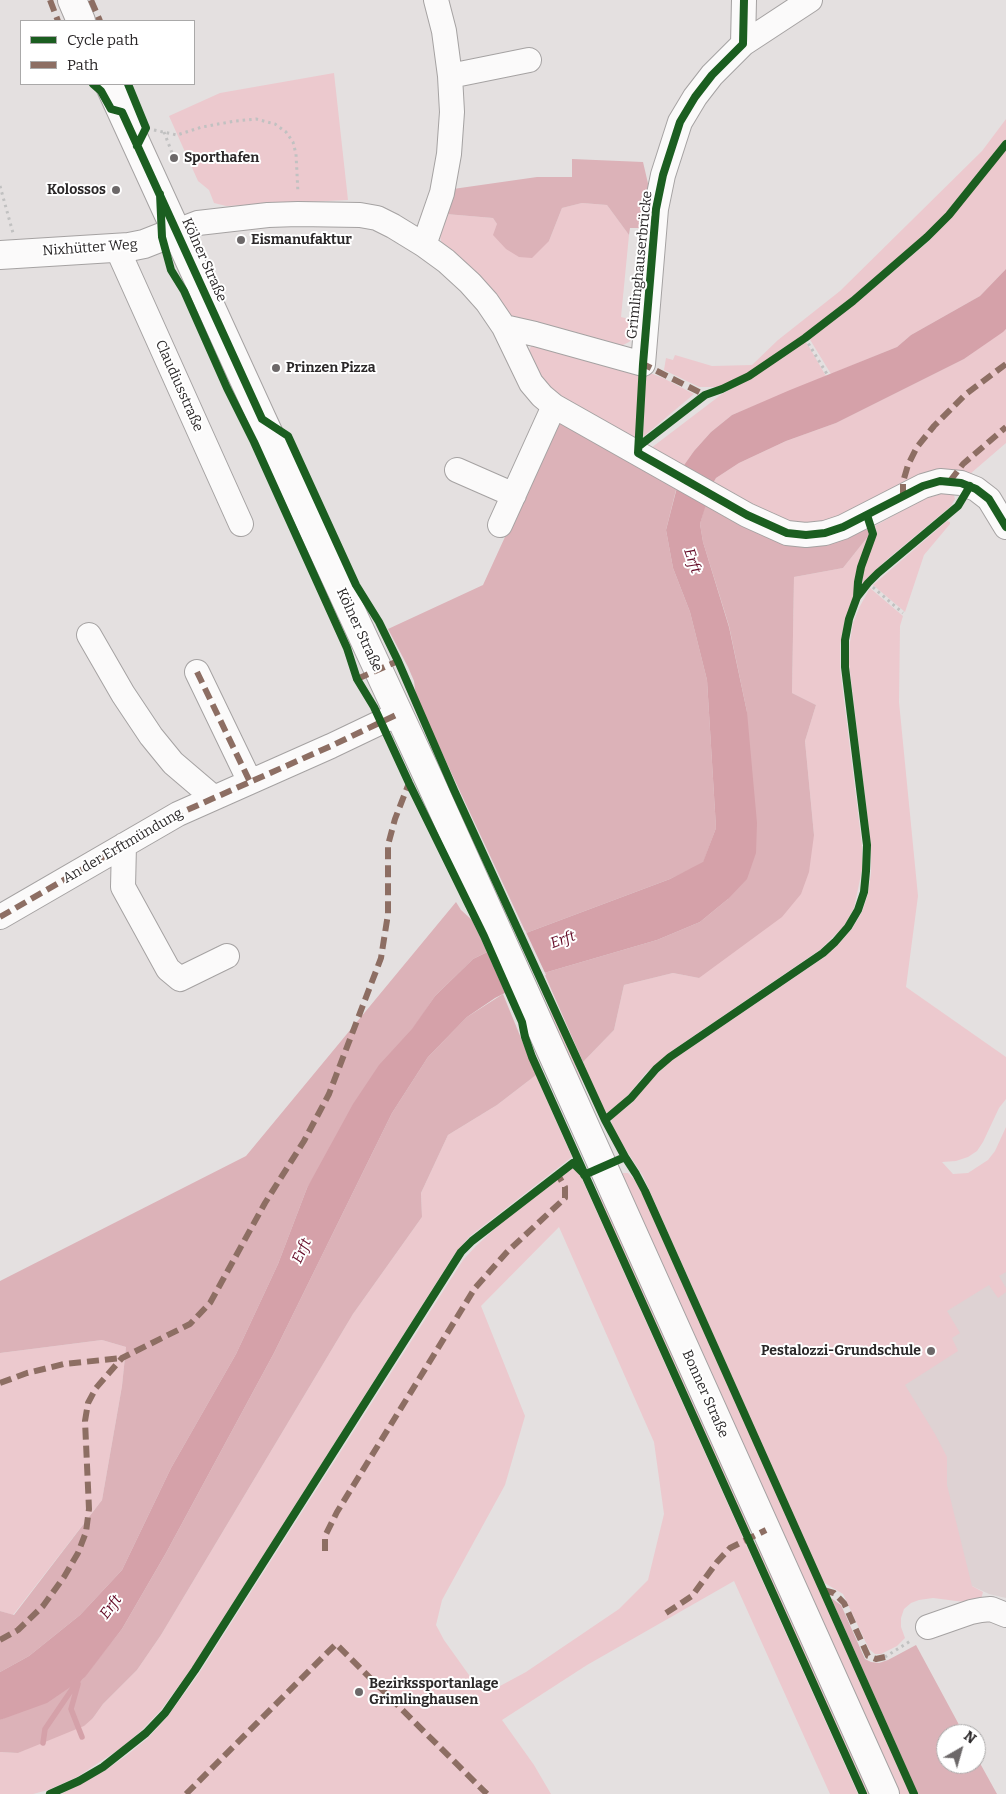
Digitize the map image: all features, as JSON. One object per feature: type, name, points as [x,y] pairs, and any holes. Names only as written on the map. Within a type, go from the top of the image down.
[{"type":"main road","points":[[72,0],[81,20]]},
{"type":"main road","name":"Kölner Straße","points":[[109,85],[497,931]]},
{"type":"main road","name":"Nixhütter Weg","points":[[9,254],[117,248],[144,244],[177,231]]},
{"type":"main road","name":"Bonner Straße","points":[[497,931],[885,1794]]},
{"type":"street","points":[[424,245],[442,193],[449,154],[452,112],[450,76],[444,32],[436,0]]},
{"type":"street","points":[[743,44],[744,0]]},
{"type":"street","name":"Grimlinghauserbrücke","points":[[504,327],[643,364],[656,209],[670,148],[680,122],[695,97],[712,75],[743,44],[810,0]]},
{"type":"street","points":[[450,76],[529,60]]},
{"type":"street","points":[[177,231],[198,223],[268,214],[360,215],[377,218],[424,245],[446,261],[470,283],[487,302],[504,327],[532,383],[542,396],[554,406],[746,515],[787,533],[806,536],[825,533],[843,527],[932,482],[950,481],[961,483],[982,493],[994,507],[1006,527]]},
{"type":"street","name":"Claudiusstraße","points":[[117,248],[241,524]]},
{"type":"street","points":[[500,525],[554,406]]},
{"type":"street","points":[[457,470],[514,495]]},
{"type":"street","points":[[89,635],[123,694],[151,736],[173,763],[214,798]]},
{"type":"street","points":[[197,672],[250,782]]},
{"type":"street","name":"An der Erftmündung","points":[[0,917],[178,814],[398,714]]},
{"type":"street","points":[[124,845],[123,887],[168,968],[180,979],[227,956]]},
{"type":"street","points":[[928,1627],[981,1610],[991,1609],[1006,1615]]},
{"type":"path","points":[[146,128],[177,135],[202,127],[235,121],[256,119],[275,124],[286,132],[293,142],[296,154],[298,202]]},
{"type":"path","points":[[164,132],[174,158]]},
{"type":"path","points":[[0,186],[9,254]]},
{"type":"path","points":[[805,338],[827,374]]},
{"type":"path","points":[[868,583],[902,613]]},
{"type":"path","points":[[885,1657],[910,1642],[928,1627]]},
{"type":"shaded area","points":[[334,73],[348,200],[226,206],[214,203],[209,190],[198,181],[169,116],[220,93]]},
{"type":"shaded area","points":[[1006,119],[1006,139],[946,213],[926,234],[871,282],[803,335],[745,375],[717,387],[699,387],[664,370],[666,358],[673,360],[675,355],[712,366],[752,365],[778,340],[840,291],[982,151]]},
{"type":"shaded area","points":[[1006,149],[1006,269],[980,296],[911,335],[897,347],[831,374],[809,338],[874,288],[929,241],[962,204]]},
{"type":"shaded area","points":[[572,159],[643,162],[650,192],[646,228],[630,228],[629,235],[607,205],[582,203],[562,208],[549,241],[532,258],[519,257],[506,249],[493,235],[497,224],[493,218],[446,214],[453,189],[537,177],[572,177]]},
{"type":"shaded area","points":[[582,203],[607,205],[629,235],[621,317],[638,321],[636,335],[629,342],[621,346],[509,317],[442,245],[440,237],[446,214],[493,218],[497,224],[549,241],[562,208]]},
{"type":"shaded area","points":[[1006,329],[1006,443],[970,474],[948,469],[931,472],[841,520],[795,526],[712,485],[716,478],[739,463],[786,441],[836,423],[964,359]]},
{"type":"shaded area","points":[[805,340],[826,376],[732,415],[711,432],[682,468],[651,448],[722,394],[750,379]]},
{"type":"shaded area","points":[[532,344],[640,369],[637,439],[596,416],[588,416],[544,385],[526,357]]},
{"type":"shaded area","points":[[645,371],[694,394],[643,437]]},
{"type":"shaded area","points":[[558,421],[677,486],[666,530],[673,568],[690,612],[707,680],[716,828],[703,863],[670,879],[526,933],[416,697],[414,681],[388,629],[483,585]]},
{"type":"shaded area","points":[[945,493],[954,495],[955,499],[951,506],[884,562],[862,584],[864,568],[877,533],[875,526],[914,504]]},
{"type":"shaded area","points":[[706,502],[742,523],[871,530],[870,534],[843,568],[794,577],[792,693],[816,705],[805,741],[814,835],[809,872],[801,894],[782,917],[699,978],[673,973],[624,985],[614,1030],[583,1062],[544,973],[657,940],[700,922],[728,899],[747,712],[729,626],[703,542],[700,524]]},
{"type":"shaded area","points":[[947,521],[950,524],[924,555],[905,612],[873,585]]},
{"type":"shaded area","points":[[870,534],[860,560],[855,592],[845,620],[840,645],[840,668],[862,845],[862,870],[854,908],[844,926],[821,949],[670,1052],[646,1073],[629,1094],[608,1113],[604,1112],[583,1062],[614,1030],[624,985],[673,973],[699,978],[814,835],[805,741],[816,705],[792,693],[794,577],[843,568]]},
{"type":"shaded area","points":[[870,588],[903,616],[900,626],[899,702],[918,896],[906,987],[1006,1057],[1006,1099],[999,1108],[983,1142],[977,1151],[968,1157],[956,1161],[942,1162],[953,1174],[968,1173],[988,1160],[995,1151],[1006,1127],[1006,1272],[999,1276],[1006,1288],[1006,1292],[998,1298],[989,1285],[947,1311],[960,1333],[952,1338],[958,1351],[905,1385],[947,1457],[947,1485],[972,1586],[983,1592],[980,1604],[933,1598],[911,1603],[904,1609],[901,1618],[901,1627],[905,1638],[897,1646],[881,1654],[875,1654],[869,1649],[843,1594],[823,1582],[643,1176],[615,1133],[611,1121],[632,1103],[649,1082],[671,1061],[826,956],[852,929],[862,912],[868,894],[871,873],[871,846],[849,663],[853,623]]},
{"type":"shaded area","points":[[456,902],[461,910],[472,920],[487,952],[473,959],[435,996],[307,1188],[278,1264],[236,1354],[171,1468],[122,1570],[80,1615],[29,1656],[0,1672],[0,1611],[14,1615],[102,1500],[122,1386],[126,1347],[102,1340],[0,1353],[0,1281],[246,1156]]},
{"type":"shaded area","points":[[538,990],[564,1035],[582,1082],[577,1085]]},
{"type":"shaded area","points":[[503,994],[536,1075],[497,1105],[448,1135],[421,1193],[422,1217],[353,1314],[161,1635],[137,1670],[84,1726],[18,1753],[0,1752],[0,1720],[84,1677],[122,1629],[166,1553],[274,1353],[392,1113],[428,1057],[467,1017]]},
{"type":"shaded area","points":[[536,1075],[572,1157],[469,1237],[454,1255],[191,1669],[161,1710],[121,1748],[77,1777],[48,1790],[33,1794],[0,1794],[0,1752],[18,1753],[93,1718],[103,1704],[137,1670],[161,1635],[353,1314],[422,1217],[421,1193],[448,1135],[497,1105]]},
{"type":"shaded area","points":[[575,1168],[578,1170],[858,1794],[830,1794],[734,1581],[587,1665],[502,1720],[534,1765],[551,1794],[61,1794],[106,1770],[127,1755],[148,1738],[168,1716],[198,1675],[463,1260],[499,1225],[571,1169]],"holes":[[[559,1227],[654,1442],[664,1514],[648,1580],[619,1609],[526,1672],[500,1686],[479,1689],[444,1640],[436,1625],[442,1600],[505,1485],[525,1416],[481,1306]]]},
{"type":"shaded area","points":[[628,1173],[639,1186],[910,1794],[896,1794],[620,1175]]},
{"type":"shaded area","points":[[602,1196],[752,1530],[748,1532],[598,1198]]},
{"type":"shaded area","name":"Pestalozzi-Grundschule","points":[[1006,1232],[1006,1598],[989,1594],[972,1586],[867,1607],[920,1277]]},
{"type":"shaded area","points":[[102,1340],[126,1347],[122,1386],[102,1500],[13,1615],[0,1611],[0,1353]]},
{"type":"shaded area","points":[[757,1543],[871,1794],[865,1794],[753,1545]]},
{"type":"shaded area","points":[[831,1598],[841,1605],[865,1659],[879,1663],[916,1645],[959,1724],[936,1724],[936,1774],[986,1774],[997,1794],[918,1794]]},
{"type":"water","name":"Erft","points":[[1006,269],[1006,329],[1003,332],[964,359],[836,423],[786,441],[739,463],[716,478],[712,485],[700,524],[703,542],[729,627],[747,712],[757,823],[756,853],[747,879],[728,899],[700,922],[657,940],[544,973],[495,998],[467,1017],[428,1057],[392,1113],[274,1353],[166,1553],[122,1629],[85,1677],[47,1703],[0,1720],[0,1672],[29,1656],[80,1615],[122,1570],[171,1468],[236,1354],[278,1264],[307,1188],[353,1104],[379,1065],[412,1029],[435,996],[473,959],[526,933],[670,879],[703,862],[716,828],[707,680],[690,612],[673,568],[666,530],[682,468],[711,432],[732,415],[897,347],[911,335],[980,296]]},
{"type":"pier","points":[[525,930],[546,975],[506,995],[486,950]]},
{"type":"waterway","points":[[43,1743],[45,1729],[81,1676]]},
{"type":"waterway","points":[[78,1684],[71,1709],[82,1737]]},
{"type":"marked path","points":[[50,0],[58,20]]},
{"type":"marked path","points":[[91,0],[100,20]]},
{"type":"marked path","points":[[643,367],[643,364],[705,395]]},
{"type":"marked path","points":[[903,496],[903,482],[908,465],[917,447],[934,426],[966,394],[1006,364]]},
{"type":"marked path","points":[[950,481],[963,464],[1006,427]]},
{"type":"marked path","points":[[357,679],[398,661]]},
{"type":"marked path","points":[[197,672],[250,782]]},
{"type":"marked path","points":[[0,917],[178,814],[398,714]]},
{"type":"marked path","points":[[0,1640],[18,1630],[43,1606],[64,1577],[78,1553],[86,1532],[89,1509],[85,1421],[88,1403],[96,1388],[122,1358],[190,1324],[210,1303],[265,1203],[304,1141],[329,1094],[381,958],[388,914],[388,845],[395,819],[409,783]]},
{"type":"marked path","points":[[325,1551],[325,1536],[337,1512],[475,1288],[507,1252],[565,1198],[565,1187],[558,1175]]},
{"type":"marked path","points":[[0,1383],[27,1373],[64,1364],[122,1358]]},
{"type":"marked path","points":[[666,1613],[692,1596],[717,1562],[730,1548],[766,1530]]},
{"type":"marked path","points":[[823,1590],[834,1593],[844,1603],[868,1656],[876,1659],[885,1657]]},
{"type":"marked path","points":[[186,1794],[336,1644],[487,1794]]},
{"type":"cycle path","points":[[744,0],[743,44],[712,75],[695,97],[680,122],[663,175],[656,209],[643,364],[638,453],[747,515],[787,533],[806,535],[825,533],[843,527],[923,486],[940,481],[961,483],[976,489],[989,499],[1006,527]]},
{"type":"cycle path","points":[[94,85],[101,91],[111,109],[122,112],[262,419],[288,436],[356,585],[379,622],[398,661],[454,790],[605,1120]]},
{"type":"cycle path","points":[[128,85],[146,128],[137,146]]},
{"type":"cycle path","points":[[639,446],[705,395],[749,376],[805,338],[853,301],[927,237],[949,215],[1006,144]]},
{"type":"cycle path","points":[[160,194],[162,237],[171,270],[184,291],[227,388],[254,442],[347,648],[357,679],[374,707],[484,936],[522,1022],[532,1057],[863,1794]]},
{"type":"cycle path","points":[[584,1175],[625,1157],[605,1120],[631,1098],[656,1069],[670,1057],[823,953],[848,927],[858,910],[864,892],[867,845],[845,667],[845,640],[849,619],[857,597],[868,583],[958,506],[970,486]]},
{"type":"cycle path","points":[[857,597],[861,567],[873,534],[867,515]]},
{"type":"cycle path","points":[[625,1157],[645,1191],[914,1794]]},
{"type":"cycle path","points":[[50,1794],[79,1781],[103,1767],[146,1733],[165,1713],[195,1670],[461,1252],[472,1241],[573,1163],[583,1173]]},
{"type":"place","name":"Sporthafen","points":[[174,158]]},
{"type":"place","name":"Kolossos","points":[[116,190]]},
{"type":"place","name":"Eismanufaktur","points":[[241,240]]},
{"type":"place","name":"Prinzen Pizza","points":[[276,368]]},
{"type":"place","name":"Pestalozzi-Grundschule","points":[[931,1351]]},
{"type":"place","name":"Bezirkssportanlage Grimlinghausen","points":[[359,1692]]}]
